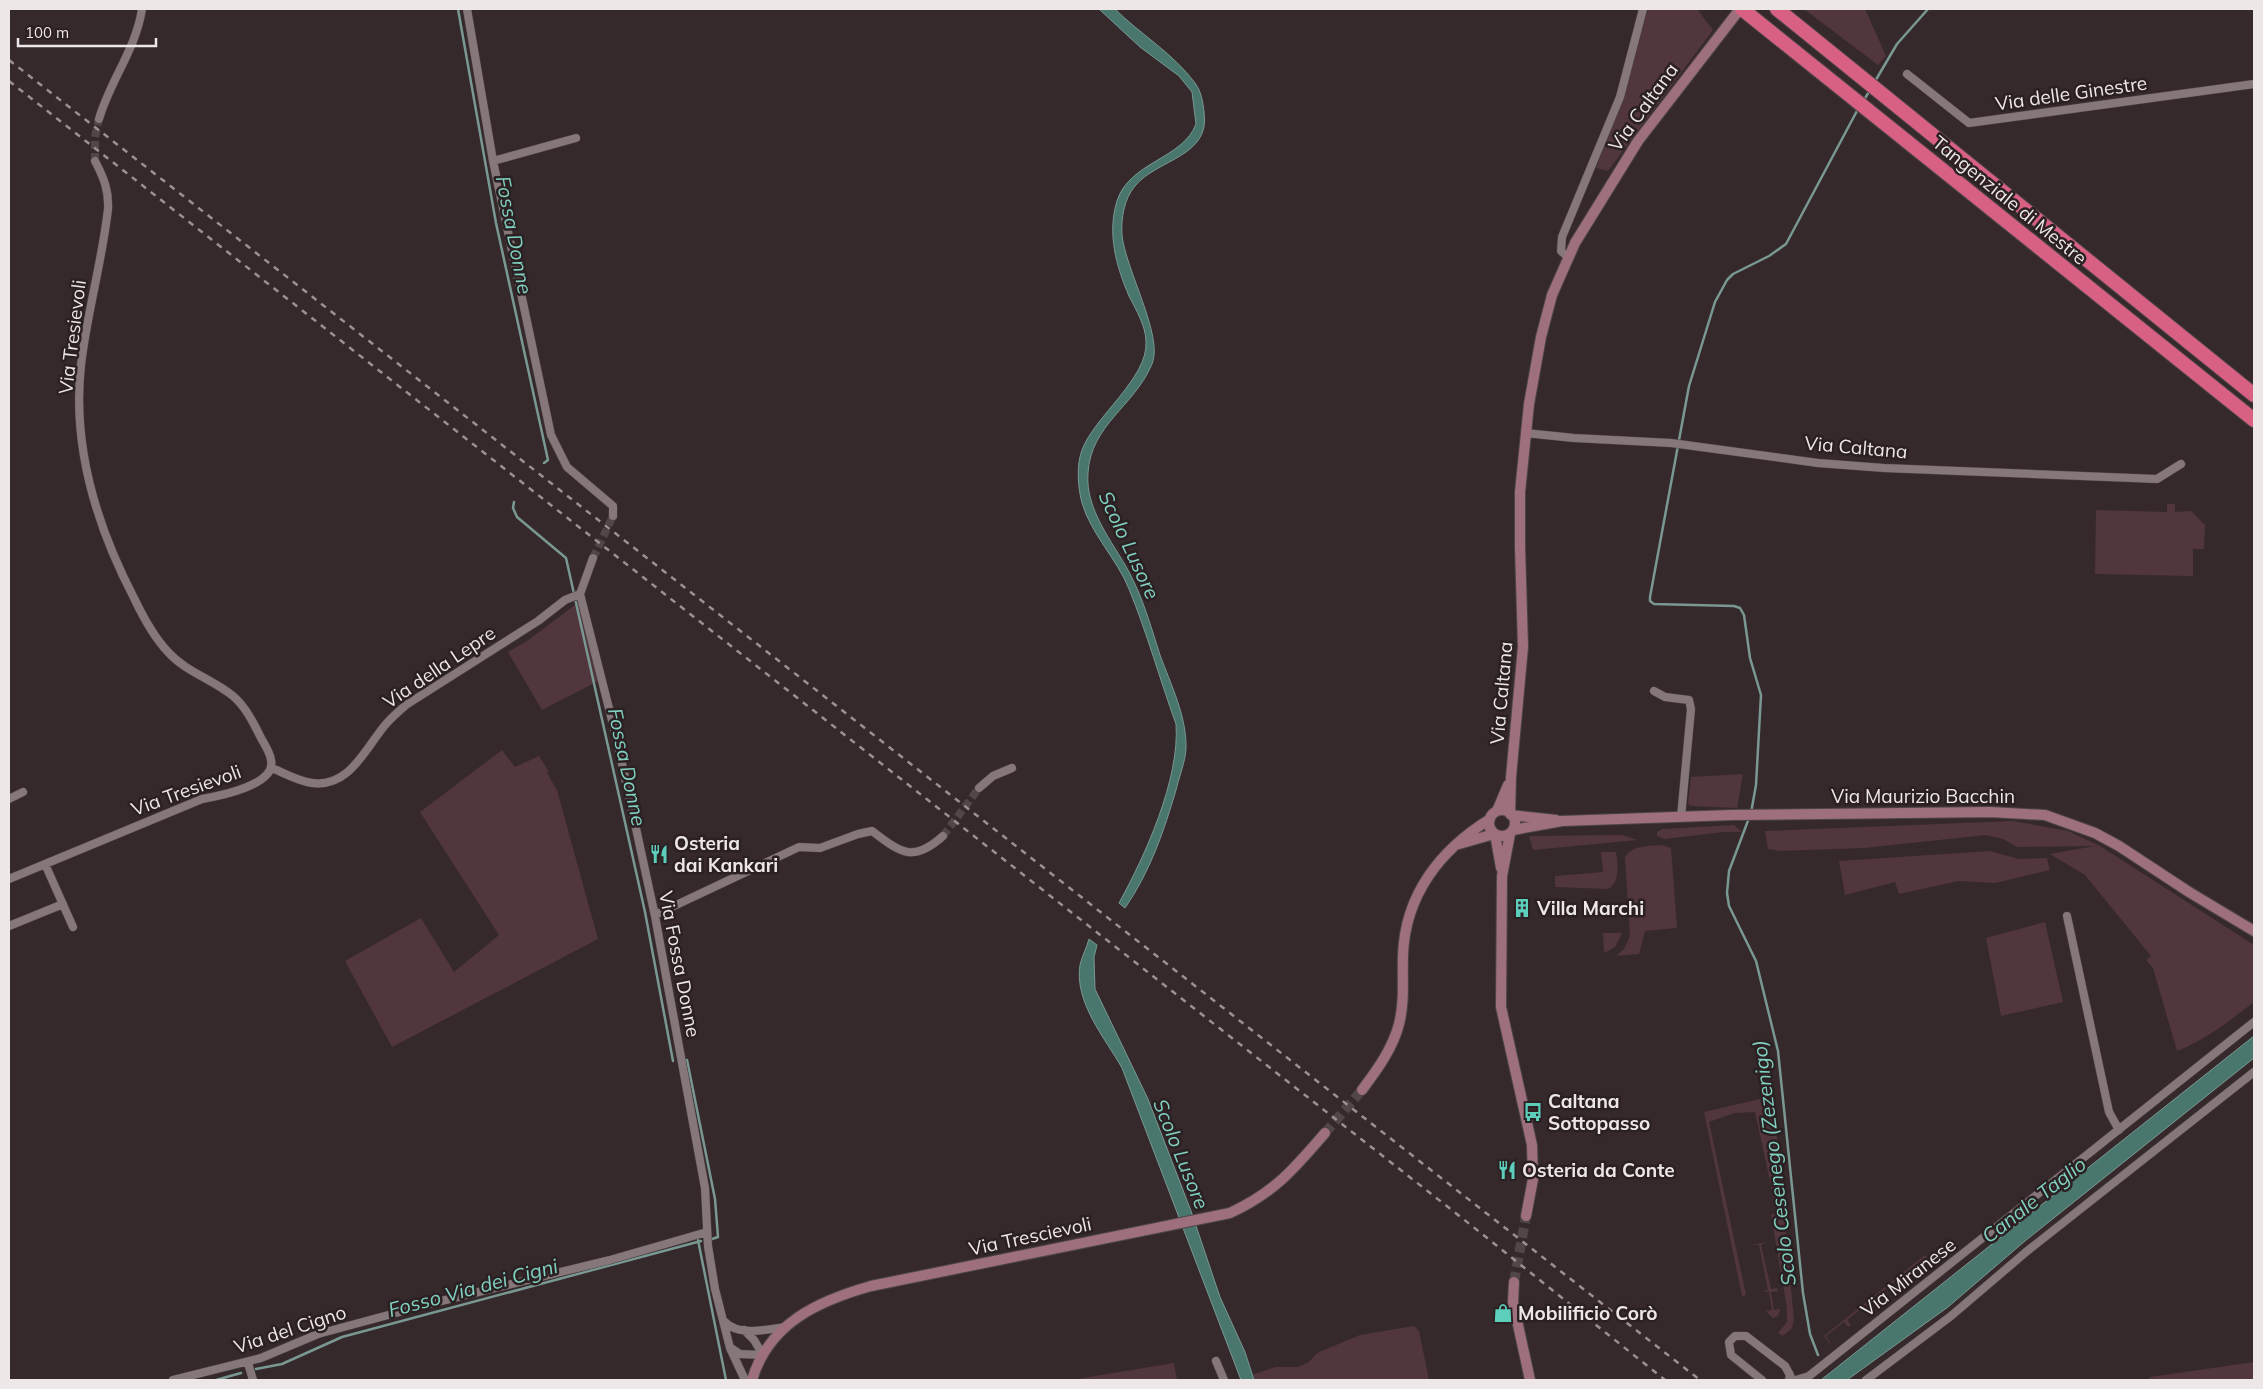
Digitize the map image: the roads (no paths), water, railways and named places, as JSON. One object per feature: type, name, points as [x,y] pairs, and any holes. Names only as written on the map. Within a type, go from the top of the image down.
[{"type":"highway","name":"Tangenziale di Mestre","points":[[1741,9],[2254,420]]},
{"type":"highway","name":"Tangenziale di Mestre","points":[[1777,9],[2254,395]]},
{"type":"main road","name":"Via Caltana","points":[[1511,814],[1511,777],[1523,647],[1520,492],[1525,433],[1540,337],[1552,296],[1568,257],[1594,209],[1638,141],[1741,9]]},
{"type":"main road","name":"Via Caltana","points":[[1498,811],[1511,777]]},
{"type":"main road","points":[[1362,1090],[1384,1059],[1399,1025],[1403,1005],[1404,940],[1416,896],[1432,871],[1458,844],[1498,811],[1511,814],[1515,822],[1511,832],[1502,876]]},
{"type":"main road","name":"Via Maurizio Bacchin","points":[[1511,814],[1562,821],[1732,815],[1990,812],[2045,815],[2081,826],[2119,846],[2253,931]]},
{"type":"main road","points":[[1490,819],[1490,827],[1495,834],[1502,876],[1501,1007],[1522,1093],[1534,1164],[1526,1216]]},
{"type":"main road","name":"Via Maurizio Bacchin","points":[[1511,832],[1562,821]]},
{"type":"main road","points":[[1458,844],[1495,834],[1504,836],[1511,832]]},
{"type":"main road","name":"Via Trescievoli","points":[[752,1380],[763,1355],[786,1326],[821,1302],[870,1286],[1208,1218],[1238,1209],[1255,1202],[1275,1188],[1325,1133]]},
{"type":"main road","points":[[1514,1282],[1513,1302],[1530,1380]]},
{"type":"street","points":[[99,119],[103,103],[129,54],[142,9]]},
{"type":"street","points":[[466,9],[493,162],[551,435],[567,467],[613,506],[613,516]]},
{"type":"street","name":"Via Caltana","points":[[1568,257],[1560,251],[1560,243],[1620,97],[1643,9]]},
{"type":"street","name":"Via delle Ginestre","points":[[1908,74],[1969,122],[2254,84]]},
{"type":"street","points":[[493,162],[576,138]]},
{"type":"street","name":"Via Tresievoli","points":[[9,879],[202,798],[230,794],[268,775],[272,768],[271,759],[256,728],[234,696],[181,665],[158,640],[122,576],[96,507],[83,443],[79,388],[89,314],[108,209],[109,194],[104,177],[95,162]]},
{"type":"street","name":"Via Caltana","points":[[1525,433],[1574,438],[1671,443],[1818,463],[1884,468],[2157,479],[2181,464]]},
{"type":"street","points":[[578,594],[593,558]]},
{"type":"street","name":"Via della Lepre","points":[[272,768],[311,783],[328,782],[343,775],[355,766],[387,723],[406,705],[538,621],[565,600],[578,594]]},
{"type":"street","name":"Via Fossa Donne","points":[[578,594],[616,736],[655,915],[705,1188],[707,1232],[715,1288],[730,1348],[745,1380]]},
{"type":"street","points":[[1654,691],[1665,697],[1689,700],[1691,709],[1681,817]]},
{"type":"street","points":[[979,788],[993,776],[1012,768]]},
{"type":"street","points":[[9,799],[23,792]]},
{"type":"street","points":[[655,915],[800,847],[820,848],[872,831],[891,845],[911,854],[929,848],[943,836]]},
{"type":"street","points":[[45,864],[73,927]]},
{"type":"street","points":[[9,926],[63,904]]},
{"type":"street","points":[[2067,916],[2109,1112],[2119,1130]]},
{"type":"street","name":"Via Miranese","points":[[1762,1380],[1729,1352],[1729,1342],[1735,1336],[1742,1334],[1750,1338],[1785,1366],[1789,1379],[1796,1380],[1809,1376],[2254,1022]]},
{"type":"street","points":[[1866,1380],[1951,1316],[2026,1252],[2254,1072]]},
{"type":"street","name":"Via del Cigno","points":[[173,1380],[248,1363],[318,1334],[429,1304],[610,1260],[707,1232]]},
{"type":"street","points":[[725,1322],[732,1328],[744,1330],[786,1326]]},
{"type":"street","points":[[744,1330],[754,1340],[763,1355]]},
{"type":"street","points":[[730,1348],[740,1354],[763,1355]]},
{"type":"street","points":[[1216,1360],[1224,1380]]},
{"type":"street","points":[[248,1363],[253,1380]]},
{"type":"waterway","name":"Fossa Donne","points":[[458,9],[496,223],[548,460],[544,463]]},
{"type":"waterway","name":"Scolo Cesenego (Zezenigo)","points":[[1874,83],[1897,44],[1928,9]]},
{"type":"waterway","name":"Scolo Cesenego (Zezenigo)","points":[[1864,100],[1870,90]]},
{"type":"waterway","name":"Scolo Cesenego (Zezenigo)","points":[[1751,813],[1756,785],[1761,695],[1750,658],[1744,615],[1740,608],[1734,606],[1654,604],[1650,601],[1650,597],[1689,386],[1715,302],[1727,280],[1733,274],[1769,256],[1786,244],[1858,109]]},
{"type":"waterway","name":"Fossa Donne","points":[[514,502],[513,508],[517,517],[566,558],[645,912],[673,1061]]},
{"type":"waterway","name":"Scolo Cesenego (Zezenigo)","points":[[1749,818],[1729,871],[1727,893],[1729,906],[1756,961],[1778,1051],[1803,1293],[1810,1334],[1818,1355]]},
{"type":"waterway","name":"Fosso Via dei Cigni","points":[[687,1060],[715,1199],[718,1237],[712,1239]]},
{"type":"waterway","points":[[698,1240],[726,1380]]},
{"type":"waterway","name":"Fosso Via dei Cigni","points":[[256,1369],[282,1364],[342,1337],[701,1241]]},
{"type":"waterway","name":"Fosso Via dei Cigni","points":[[216,1380],[241,1373]]},
{"type":"tunnel","points":[[95,161],[95,137],[99,119]]},
{"type":"tunnel","points":[[593,558],[613,516]]},
{"type":"tunnel","points":[[943,836],[979,788]]},
{"type":"tunnel","points":[[1325,1133],[1362,1090]]},
{"type":"tunnel","points":[[1514,1282],[1526,1216]]},
{"type":"railway","points":[[9,60],[1700,1380]]},
{"type":"railway","points":[[9,81],[1462,1218],[1665,1380]]},
{"type":"place","name":"Osteria dai Kankari","points":[[659,854]]},
{"type":"place","name":"Villa Marchi","points":[[1522,908]]},
{"type":"place","name":"Caltana Sottopasso","points":[[1533,1112]]},
{"type":"place","name":"Osteria da Conte","points":[[1507,1170]]},
{"type":"place","name":"Mobilificio Corò","points":[[1503,1313]]},
{"type":"water label","name":"Scolo Lusore","points":[[1129,545]]},
{"type":"water label","name":"Scolo Lusore","points":[[1181,1154]]},
{"type":"water label","name":"Canale Taglio","points":[[2034,1200]]}]
